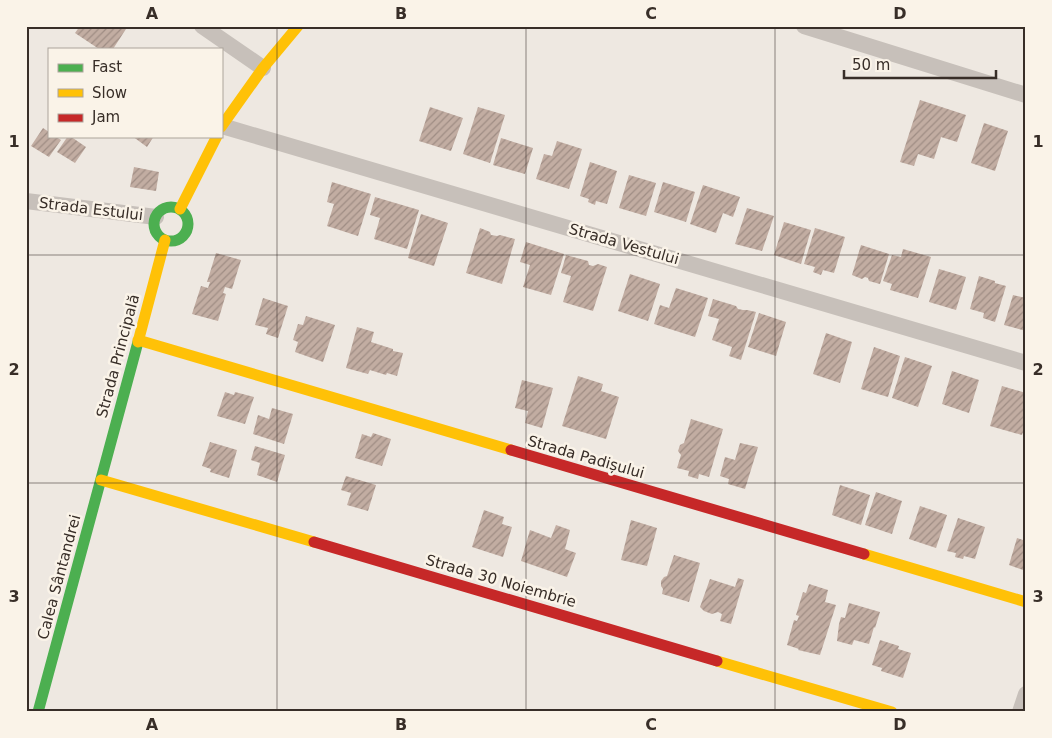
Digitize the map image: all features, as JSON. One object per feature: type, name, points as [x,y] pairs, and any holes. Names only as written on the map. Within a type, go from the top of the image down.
[{"type":"street","points":[[202,26],[264,68]]},
{"type":"street","points":[[222,127],[264,68],[298,26]]},
{"type":"street","points":[[804,26],[1026,95]]},
{"type":"street","name":"Strada Vestului","points":[[222,127],[1026,363]]},
{"type":"street","points":[[180,209],[216,138]]},
{"type":"street","name":"Strada Estului","points":[[26,200],[156,217]]},
{"type":"street","points":[[174,206],[180,209],[187,217],[188,229],[181,238],[171,241],[165,240],[160,237],[154,228],[156,217],[163,208],[174,206]]},
{"type":"street","name":"Strada Principală","points":[[101,480],[165,240]]},
{"type":"street","name":"Strada Padișului","points":[[138,340],[1026,602]]},
{"type":"street","name":"Calea Sântandrei","points":[[38,712],[101,480]]},
{"type":"street","name":"Strada 30 Noiembrie","points":[[101,480],[892,712]]},
{"type":"street","points":[[1020,712],[1026,694]]},
{"type":"building","points":[[80,26],[122,26],[126,29],[114,48],[98,48],[75,33]]},
{"type":"building","points":[[920,100],[966,115],[957,142],[941,137],[934,159],[918,154],[914,166],[900,162]]},
{"type":"building","points":[[430,107],[463,118],[451,151],[419,141]]},
{"type":"building","points":[[478,107],[505,115],[490,163],[463,154]]},
{"type":"building","points":[[984,123],[1008,131],[995,171],[971,163]]},
{"type":"building","points":[[43,128],[48,131],[48,138],[58,138],[61,140],[49,157],[31,146]]},
{"type":"building","points":[[67,138],[73,138],[86,147],[75,163],[57,152]]},
{"type":"building","points":[[135,138],[153,138],[147,147]]},
{"type":"building","points":[[501,138],[533,148],[525,174],[493,165]]},
{"type":"building","points":[[557,141],[582,149],[569,189],[536,179],[544,154],[552,156]]},
{"type":"building","points":[[590,162],[617,171],[607,204],[596,201],[595,205],[588,202],[589,199],[580,196]]},
{"type":"building","points":[[134,167],[159,172],[156,191],[130,187]]},
{"type":"building","points":[[629,175],[656,183],[646,216],[619,208]]},
{"type":"building","points":[[332,182],[371,194],[358,236],[327,226],[334,204],[327,202]]},
{"type":"building","points":[[663,182],[695,192],[686,222],[654,212]]},
{"type":"building","points":[[703,185],[740,197],[733,217],[723,213],[716,233],[690,224]]},
{"type":"building","points":[[375,197],[419,210],[407,249],[374,239],[380,218],[370,215]]},
{"type":"building","points":[[747,208],[774,216],[762,251],[735,244]]},
{"type":"building","points":[[421,214],[448,223],[434,266],[408,258]]},
{"type":"building","points":[[784,222],[811,230],[801,264],[774,255]]},
{"type":"building","points":[[480,228],[490,232],[491,235],[515,239],[502,284],[466,273]]},
{"type":"building","points":[[815,228],[845,237],[834,273],[823,270],[821,275],[813,272],[815,267],[804,264]]},
{"type":"building","points":[[526,242],[564,254],[551,295],[523,287],[530,265],[520,262]]},
{"type":"building","points":[[861,245],[889,254],[880,284],[869,281],[865,277],[862,279],[852,275]]},
{"type":"building","points":[[903,249],[931,257],[918,298],[890,290],[892,284],[883,281],[892,255],[901,257]]},
{"type":"building","points":[[216,253],[241,260],[232,289],[225,287],[223,293],[226,294],[218,321],[192,314],[201,286],[208,288],[210,282],[207,282]]},
{"type":"building","points":[[566,255],[588,261],[589,265],[598,264],[607,267],[593,311],[563,302],[571,276],[561,273]]},
{"type":"building","points":[[939,269],[966,277],[956,310],[929,302]]},
{"type":"building","points":[[630,274],[660,284],[648,321],[618,311]]},
{"type":"building","points":[[979,276],[1006,286],[995,322],[983,318],[984,313],[970,309]]},
{"type":"building","points":[[676,288],[708,298],[695,337],[654,324],[660,305],[669,308]]},
{"type":"building","points":[[1013,295],[1026,298],[1026,331],[1004,325]]},
{"type":"building","points":[[263,298],[288,306],[278,338],[266,334],[268,328],[255,325]]},
{"type":"building","points":[[713,299],[736,306],[738,309],[756,312],[741,360],[729,356],[732,347],[712,340],[719,319],[708,316]]},
{"type":"building","points":[[759,313],[786,322],[776,356],[748,347]]},
{"type":"building","points":[[306,316],[335,325],[323,362],[295,352],[298,342],[293,340],[298,324],[303,325]]},
{"type":"building","points":[[357,327],[374,332],[371,342],[403,353],[397,376],[370,370],[368,374],[346,368]]},
{"type":"building","points":[[826,333],[852,342],[840,383],[813,374]]},
{"type":"building","points":[[874,347],[900,356],[888,397],[861,389]]},
{"type":"building","points":[[905,357],[932,366],[918,407],[892,398]]},
{"type":"building","points":[[952,371],[979,380],[969,413],[942,404]]},
{"type":"building","points":[[578,376],[603,384],[601,391],[619,397],[606,439],[562,426]]},
{"type":"building","points":[[522,380],[553,388],[542,428],[525,423],[528,411],[515,408]]},
{"type":"building","points":[[1002,386],[1026,393],[1026,424],[1022,435],[990,426]]},
{"type":"building","points":[[225,392],[234,395],[235,392],[254,397],[245,424],[217,416]]},
{"type":"building","points":[[272,408],[293,414],[284,444],[253,434],[258,415],[269,419]]},
{"type":"building","points":[[691,419],[723,429],[709,477],[699,474],[698,479],[688,476],[689,471],[677,468],[681,455],[678,451],[680,445],[684,443]]},
{"type":"building","points":[[373,433],[391,439],[382,466],[355,458],[362,434],[371,437]]},
{"type":"building","points":[[210,442],[237,450],[229,478],[210,472],[211,469],[202,466]]},
{"type":"building","points":[[740,443],[758,447],[745,489],[728,484],[729,479],[720,476],[725,457],[735,460]]},
{"type":"building","points":[[255,446],[285,455],[277,482],[257,475],[260,463],[251,460]]},
{"type":"building","points":[[346,476],[376,485],[368,511],[347,505],[351,493],[341,490]]},
{"type":"building","points":[[840,485],[870,495],[861,525],[832,515]]},
{"type":"building","points":[[876,492],[902,501],[892,534],[865,525]]},
{"type":"building","points":[[920,506],[947,515],[936,548],[909,539]]},
{"type":"building","points":[[484,510],[504,517],[502,524],[512,527],[503,557],[472,547]]},
{"type":"building","points":[[958,518],[985,527],[975,559],[964,556],[963,559],[955,557],[956,553],[947,551]]},
{"type":"building","points":[[631,520],[657,528],[647,566],[621,560]]},
{"type":"building","points":[[556,525],[570,530],[565,549],[576,553],[567,577],[521,561],[530,530],[551,538]]},
{"type":"building","points":[[1017,538],[1026,541],[1026,571],[1009,565]]},
{"type":"building","points":[[674,555],[700,563],[689,602],[662,594],[661,581],[667,576]]},
{"type":"building","points":[[738,578],[744,580],[731,624],[720,621],[722,614],[718,612],[712,614],[700,607],[710,579],[735,587]]},
{"type":"building","points":[[809,584],[828,590],[825,602],[836,605],[820,655],[798,650],[787,645],[794,620],[797,621],[799,616],[796,615],[803,592],[806,593]]},
{"type":"building","points":[[849,603],[880,612],[869,644],[854,640],[852,645],[837,641],[841,617],[845,618]]},
{"type":"building","points":[[880,640],[899,646],[898,649],[911,653],[903,678],[881,671],[882,668],[872,665]]},
{"type":"traffic: fast","points":[[171,207],[178,208],[183,212],[187,217],[188,224],[187,231],[183,236],[178,240],[171,241],[164,240],[159,236],[155,231],[154,224],[155,217],[159,212],[164,208],[171,207]]},
{"type":"traffic: fast","points":[[38,712],[138,342]]},
{"type":"traffic: slow","points":[[222,126],[263,68],[298,26]]},
{"type":"traffic: slow","points":[[180,209],[216,138]]},
{"type":"traffic: slow","points":[[138,342],[165,240]]},
{"type":"traffic: slow","points":[[138,340],[511,450]]},
{"type":"traffic: slow","points":[[101,480],[314,542]]},
{"type":"traffic: slow","points":[[864,554],[1026,602]]},
{"type":"traffic: slow","points":[[717,661],[892,712]]},
{"type":"traffic: jam","points":[[511,450],[864,554]]},
{"type":"traffic: jam","points":[[314,542],[717,661]]}]
